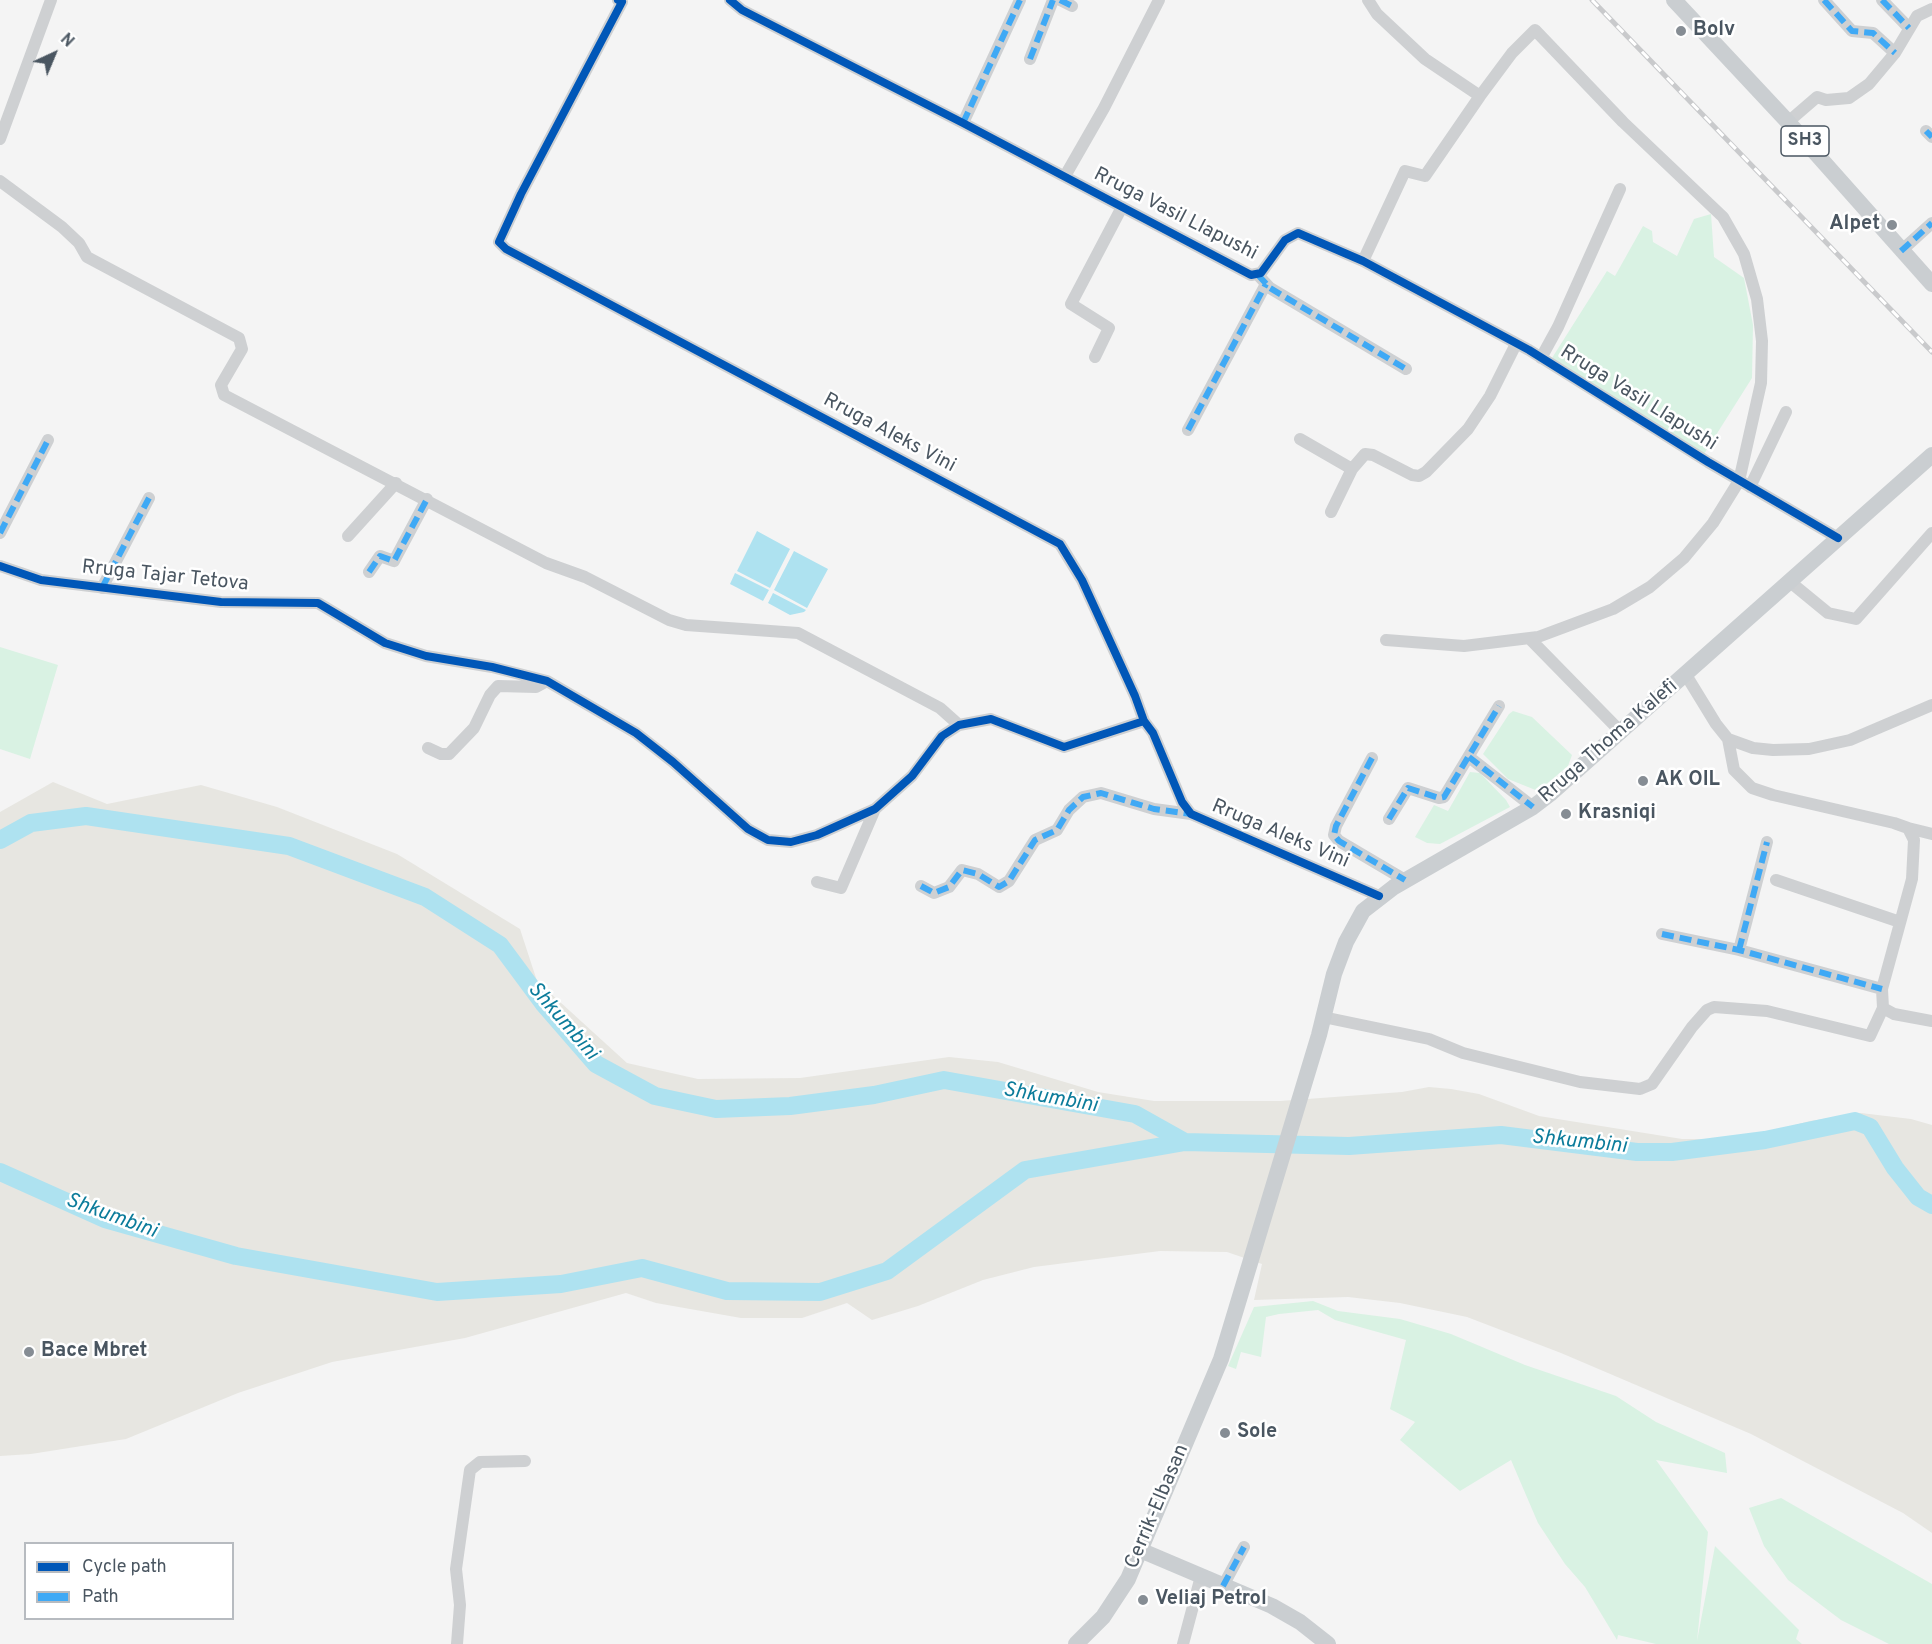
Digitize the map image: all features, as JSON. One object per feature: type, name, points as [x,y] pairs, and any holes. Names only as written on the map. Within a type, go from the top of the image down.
[{"type":"main road","name":"SH3","points":[[1674,0],[1788,122],[1932,284]]},
{"type":"main road","name":"Rruga Thoma Kalefi","points":[[1221,1359],[1319,1035],[1334,974],[1346,942],[1363,911],[1379,896],[1405,880],[1533,807],[1622,733],[1932,455]]},
{"type":"main road","name":"Cerrik-Elbasan","points":[[1076,1644],[1103,1617],[1119,1595],[1221,1359]]},
{"type":"main road","points":[[1140,1550],[1272,1606],[1300,1622],[1328,1644]]},
{"type":"street","points":[[0,139],[51,0]]},
{"type":"street","name":"Rruga Aleks Vini","points":[[618,0],[622,2],[520,194],[499,242],[515,254],[1060,544],[1082,580],[1135,696],[1144,721],[1153,733],[1182,802],[1191,814],[1379,896]]},
{"type":"street","name":"Rruga Vasil Llapushi","points":[[730,0],[742,10],[1262,280],[1285,240],[1298,233],[1363,261],[1541,358],[1739,481],[1838,538]]},
{"type":"street","points":[[963,123],[1020,0]]},
{"type":"street","points":[[1030,59],[1053,0]]},
{"type":"street","points":[[1060,0],[1072,6]]},
{"type":"street","points":[[1065,176],[1099,118],[1159,0]]},
{"type":"street","points":[[1368,0],[1377,14],[1425,59],[1480,96]]},
{"type":"street","points":[[1824,0],[1852,31],[1873,33],[1895,53]]},
{"type":"street","points":[[1882,0],[1909,28]]},
{"type":"street","points":[[1788,122],[1817,97],[1826,100],[1850,98],[1869,84],[1895,53],[1917,16],[1932,9]]},
{"type":"street","points":[[1363,261],[1405,171],[1425,176],[1512,53],[1535,30],[1623,122],[1723,216],[1744,254],[1757,299],[1762,341],[1761,384],[1739,481],[1713,523],[1684,558],[1650,587],[1590,620],[1530,639],[1464,646],[1386,640]]},
{"type":"street","points":[[0,181],[62,227],[79,243],[87,256],[239,338],[242,349],[221,385],[224,395],[546,563],[593,581],[678,623],[798,633],[940,708],[959,725]]},
{"type":"street","points":[[1541,358],[1558,327],[1620,189]]},
{"type":"street","points":[[1095,357],[1109,328],[1071,304],[1122,207]]},
{"type":"street","points":[[1901,251],[1932,223]]},
{"type":"street","points":[[1188,430],[1262,280],[1406,369]]},
{"type":"street","points":[[1331,512],[1352,469],[1365,454],[1373,454],[1412,475],[1419,476],[1426,472],[1468,429],[1490,396],[1516,344]]},
{"type":"street","points":[[1750,487],[1786,412]]},
{"type":"street","points":[[0,533],[48,440]]},
{"type":"street","points":[[1300,440],[1352,469]]},
{"type":"street","points":[[348,537],[396,483]]},
{"type":"street","points":[[102,588],[149,498]]},
{"type":"street","points":[[369,572],[380,556],[394,561],[427,500]]},
{"type":"street","points":[[1789,581],[1828,613],[1856,619],[1932,532]]},
{"type":"street","name":"Rruga Tajar Tetova","points":[[0,566],[41,580],[221,603],[318,603],[385,643],[426,656],[492,667],[547,681],[636,733],[673,762],[747,829],[768,840],[791,842],[817,835],[875,809],[912,776],[942,736],[959,725],[991,719],[1052,745],[1064,747],[1144,721]]},
{"type":"street","points":[[1530,639],[1622,733]]},
{"type":"street","points":[[1686,675],[1716,724],[1728,739],[1734,770],[1752,788],[1932,834]]},
{"type":"street","points":[[428,748],[441,754],[449,754],[474,728],[490,695],[498,686],[536,687],[547,681]]},
{"type":"street","points":[[1728,739],[1754,748],[1809,749],[1850,740],[1932,705]]},
{"type":"street","points":[[1389,819],[1408,788],[1439,798],[1444,797],[1499,706]]},
{"type":"street","points":[[1469,757],[1533,807]]},
{"type":"street","points":[[1372,758],[1336,826],[1334,835],[1340,841],[1405,880]]},
{"type":"street","points":[[921,886],[934,893],[949,887],[962,870],[978,874],[999,887],[1009,881],[1035,840],[1057,830],[1070,810],[1083,797],[1101,793],[1154,809],[1191,814]]},
{"type":"street","points":[[817,882],[841,888],[875,809]]},
{"type":"street","points":[[1323,1017],[1430,1039],[1463,1053],[1580,1082],[1640,1089],[1652,1084],[1692,1027],[1707,1010],[1714,1007],[1767,1011],[1867,1037],[1872,1034],[1883,1008],[1882,989],[1914,863],[1914,840],[1908,828]]},
{"type":"street","points":[[1740,950],[1767,842]]},
{"type":"street","points":[[1776,880],[1900,922]]},
{"type":"street","points":[[1662,934],[1740,950],[1882,989]]},
{"type":"street","points":[[1883,1008],[1894,1014],[1932,1021]]},
{"type":"street","points":[[458,1644],[460,1605],[456,1569],[471,1470],[480,1462],[525,1461]]},
{"type":"street","points":[[1223,1586],[1244,1547]]},
{"type":"street","points":[[1183,1644],[1201,1576]]},
{"type":"green space","points":[[1711,214],[1714,257],[1744,278],[1753,325],[1752,378],[1704,454],[1552,358],[1607,271],[1615,276],[1643,226],[1652,231],[1653,242],[1677,256],[1694,219]]},
{"type":"green space","points":[[0,647],[58,665],[30,759],[0,749]]},
{"type":"green space","points":[[1513,711],[1532,717],[1572,755],[1568,766],[1538,791],[1508,779],[1483,754]]},
{"type":"green space","points":[[1470,772],[1480,773],[1510,807],[1440,844],[1427,843],[1415,837],[1434,805],[1448,811]]},
{"type":"green space","points":[[1313,1301],[1338,1311],[1400,1319],[1451,1334],[1525,1365],[1616,1396],[1656,1422],[1725,1453],[1727,1473],[1656,1460],[1708,1532],[1697,1641],[1715,1546],[1799,1630],[1796,1639],[1802,1644],[1656,1644],[1618,1635],[1617,1640],[1585,1587],[1565,1564],[1538,1523],[1511,1460],[1460,1491],[1400,1440],[1415,1422],[1390,1409],[1406,1340],[1335,1320],[1318,1310],[1279,1314],[1266,1317],[1261,1357],[1241,1352],[1236,1369],[1228,1366],[1254,1307]]},
{"type":"green space","points":[[1781,1498],[1932,1584],[1932,1644],[1889,1644],[1841,1620],[1788,1580],[1764,1546],[1749,1508]]},
{"type":"sand","name":"Shkumbini","points":[[53,782],[107,804],[201,785],[277,807],[397,854],[520,929],[537,981],[627,1063],[698,1079],[800,1078],[949,1057],[998,1062],[1098,1092],[1154,1101],[1280,1101],[1402,1092],[1429,1087],[1451,1089],[1479,1094],[1539,1116],[1682,1139],[1719,1139],[1768,1132],[1810,1121],[1861,1113],[1911,1119],[1932,1125],[1932,1533],[1903,1513],[1751,1434],[1561,1353],[1467,1317],[1400,1303],[1348,1297],[1254,1300],[1262,1264],[1227,1252],[1160,1251],[1034,1267],[983,1280],[918,1306],[872,1320],[847,1303],[802,1318],[741,1318],[656,1303],[626,1293],[465,1338],[332,1362],[238,1393],[126,1439],[31,1454],[0,1456],[0,812]]},
{"type":"water","points":[[757,531],[790,549],[770,588],[737,571]]},
{"type":"water","points":[[794,551],[828,569],[807,608],[774,590]]},
{"type":"water","points":[[735,573],[769,590],[763,601],[730,584]]},
{"type":"water","points":[[773,593],[806,610],[790,615],[768,603]]},
{"type":"waterway","name":"Shkumbini","points":[[0,840],[31,823],[86,816],[289,846],[425,897],[500,945],[543,1003],[596,1064],[655,1096],[716,1109],[790,1106],[874,1095],[944,1080],[1135,1114],[1185,1142]]},
{"type":"waterway","name":"Shkumbini","points":[[0,1172],[105,1219],[236,1256],[437,1292],[561,1284],[642,1268],[727,1291],[820,1292],[887,1271],[1025,1170],[1185,1142],[1349,1146],[1501,1135],[1637,1152],[1672,1152],[1765,1140],[1855,1121],[1870,1127],[1895,1168],[1918,1197],[1932,1205]]},
{"type":"waterway","name":"Shkumbini","points":[[1918,1197],[1932,1197]]},
{"type":"railway","points":[[1592,0],[1932,352]]},
{"type":"marked path","points":[[963,123],[1020,0]]},
{"type":"marked path","points":[[1030,59],[1053,0]]},
{"type":"marked path","points":[[1060,0],[1072,6]]},
{"type":"marked path","points":[[1824,0],[1852,31],[1873,33],[1895,53]]},
{"type":"marked path","points":[[1882,0],[1909,28]]},
{"type":"marked path","points":[[1926,131],[1932,137]]},
{"type":"marked path","points":[[1901,251],[1932,223]]},
{"type":"marked path","points":[[1258,275],[1270,288],[1406,369]]},
{"type":"marked path","points":[[1188,430],[1266,284]]},
{"type":"marked path","points":[[0,533],[48,440]]},
{"type":"marked path","points":[[102,588],[149,498]]},
{"type":"marked path","points":[[369,572],[380,556],[394,561],[427,499]]},
{"type":"marked path","points":[[1389,819],[1408,788],[1439,798],[1444,797],[1499,706]]},
{"type":"marked path","points":[[1469,757],[1533,807]]},
{"type":"marked path","points":[[1372,758],[1336,826],[1334,835],[1339,841],[1405,880]]},
{"type":"marked path","points":[[921,886],[934,893],[949,887],[962,870],[978,874],[999,887],[1009,881],[1035,840],[1057,830],[1069,810],[1083,797],[1101,793],[1154,809],[1191,814]]},
{"type":"marked path","points":[[1739,950],[1767,842]]},
{"type":"marked path","points":[[1662,934],[1739,950],[1882,989]]},
{"type":"marked path","points":[[1223,1586],[1244,1547]]},
{"type":"cycle path","points":[[618,0],[622,2],[521,194],[499,242],[506,249],[1060,544],[1082,580],[1135,696],[1144,721],[1153,733],[1182,802],[1191,814],[1379,896]]},
{"type":"cycle path","points":[[730,0],[742,10],[963,123],[1251,275],[1261,273],[1285,240],[1298,233],[1363,261],[1529,350],[1708,462],[1838,538]]},
{"type":"cycle path","points":[[0,566],[41,580],[221,602],[318,603],[385,643],[426,656],[492,667],[547,681],[636,733],[673,762],[748,829],[768,840],[791,842],[817,835],[875,809],[912,776],[942,736],[959,725],[991,719],[1064,747],[1144,721]]},
{"type":"place","name":"Bolv","points":[[1681,31]]},
{"type":"place","name":"Alpet","points":[[1892,225]]},
{"type":"place","name":"AK OIL","points":[[1643,781]]},
{"type":"place","name":"Krasniqi","points":[[1566,814]]},
{"type":"place","name":"Bace Mbret","points":[[29,1352]]},
{"type":"place","name":"Sole","points":[[1225,1433]]},
{"type":"place","name":"Veliaj Petrol","points":[[1143,1600]]}]
